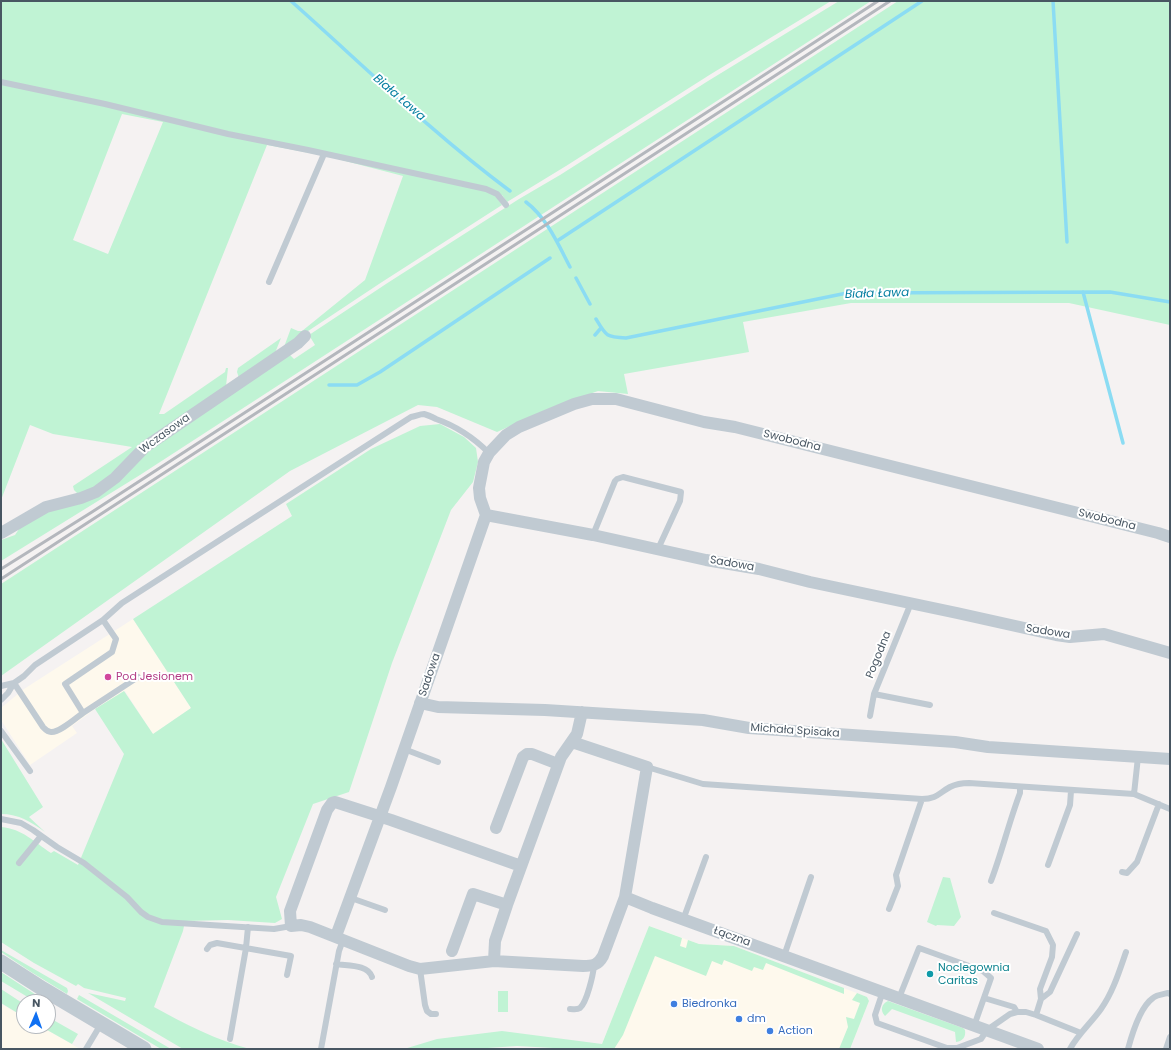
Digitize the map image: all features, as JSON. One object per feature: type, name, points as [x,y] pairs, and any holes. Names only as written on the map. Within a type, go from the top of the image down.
[{"type":"street","name":"Wczasowa","points":[[1,533],[46,507],[81,498],[96,492],[115,478],[145,447],[305,336]]},
{"type":"street","name":"Swobodna","points":[[486,515],[480,498],[479,488],[484,462],[489,453],[506,435],[518,427],[581,402],[598,399],[616,399],[704,422],[735,427],[1170,537]]},
{"type":"street","name":"Sadowa","points":[[340,938],[350,898],[486,515],[593,535],[712,561],[758,569],[1063,637],[1104,634],[1170,653]]},
{"type":"street","name":"Michała Spisaka","points":[[420,703],[438,707],[582,712],[703,720],[749,728],[1170,759]]},
{"type":"street","points":[[494,961],[495,941],[507,905],[558,764],[563,752],[577,734],[582,712]]},
{"type":"street","points":[[521,866],[339,802],[332,803],[329,806],[321,826],[291,907],[291,926],[307,926],[420,969],[494,961],[594,966],[603,956],[625,897],[647,767],[572,742]]},
{"type":"street","points":[[496,828],[523,757],[527,754],[532,754],[558,764]]},
{"type":"street","points":[[452,951],[473,894],[507,905]]},
{"type":"street","name":"Łączna","points":[[625,897],[684,920],[1038,1049]]},
{"type":"street","points":[[1,962],[43,989],[144,1049]]},
{"type":"lane","points":[[1,82],[106,104],[228,134],[486,189],[497,194],[506,205]]},
{"type":"lane","points":[[269,282],[324,154]]},
{"type":"lane","points":[[1,686],[14,683],[24,676],[34,665],[102,620],[122,603],[412,417],[425,414],[457,428],[476,441],[489,453]]},
{"type":"lane","points":[[593,535],[616,479],[623,477],[681,492],[680,501],[658,549]]},
{"type":"lane","name":"Pogodna","points":[[870,716],[874,694],[911,603]]},
{"type":"lane","points":[[84,713],[64,684],[112,652],[116,639],[102,620]]},
{"type":"lane","points":[[14,683],[43,727],[48,732],[52,732],[64,727],[138,677]]},
{"type":"lane","points":[[1,700],[8,693],[14,683]]},
{"type":"lane","points":[[874,694],[930,705]]},
{"type":"lane","points":[[1,731],[30,771]]},
{"type":"lane","points":[[404,749],[438,762]]},
{"type":"lane","points":[[1134,794],[1138,757]]},
{"type":"lane","points":[[647,767],[703,784],[922,799],[936,797],[950,787],[962,783],[1134,794],[1170,809]]},
{"type":"lane","points":[[991,881],[1020,793],[1020,787]]},
{"type":"lane","points":[[1048,865],[1070,805],[1071,791]]},
{"type":"lane","points":[[889,909],[898,886],[896,875],[922,799]]},
{"type":"lane","points":[[1122,872],[1127,873],[1137,862],[1159,804]]},
{"type":"lane","points":[[1,819],[21,823],[56,847],[84,863],[128,897],[141,912],[148,917],[162,922],[274,929],[291,926]]},
{"type":"lane","points":[[19,864],[41,836]]},
{"type":"lane","points":[[684,920],[706,857]]},
{"type":"lane","points":[[784,956],[810,877]]},
{"type":"lane","points":[[350,898],[385,910]]},
{"type":"lane","points":[[994,913],[1046,931],[1053,945],[1052,957],[1040,988],[1041,999],[1036,1015]]},
{"type":"lane","points":[[230,1039],[246,948],[248,927]]},
{"type":"lane","points":[[1041,999],[1050,992],[1077,934]]},
{"type":"lane","points":[[321,1049],[340,938]]},
{"type":"lane","points":[[206,949],[210,945],[217,943],[291,956],[287,975]]},
{"type":"lane","points":[[899,998],[919,948],[983,971],[991,978],[974,1026]]},
{"type":"lane","points":[[1070,1049],[1081,1033],[1101,1010],[1112,990],[1126,952]]},
{"type":"lane","points":[[336,964],[365,968],[369,971],[372,977]]},
{"type":"lane","points":[[570,1009],[576,1009],[582,1005],[592,981],[594,966]]},
{"type":"lane","points":[[420,969],[426,1008],[431,1014],[436,1014]]},
{"type":"lane","points":[[883,992],[874,1015],[877,1023],[947,1048],[957,1048],[981,1039],[987,1030],[1001,1019],[1017,1012],[1026,1012],[1036,1015],[1081,1033]]},
{"type":"lane","points":[[1128,1049],[1133,1032],[1144,1008],[1153,997],[1168,993],[1170,994]]},
{"type":"lane","points":[[984,998],[1014,1007],[1017,1012]]},
{"type":"lane","points":[[86,1049],[101,1024]]},
{"type":"lane","points":[[1166,1049],[1170,1037]]},
{"type":"shaded area","points":[[133,619],[191,708],[153,734],[125,691],[95,709],[72,726],[77,733],[30,765],[1,720],[1,708],[24,689]]},
{"type":"shaded area","points":[[649,926],[699,944],[734,946],[867,997],[869,1001],[850,1049],[615,1049],[602,1044]]},
{"type":"shaded area","points":[[1,1004],[16,1012],[16,1034],[54,1034],[80,1049],[1,1049]]},
{"type":"green space","points":[[1,1],[831,1],[711,74],[507,202],[502,195],[497,198],[502,205],[284,347],[291,328],[302,331],[365,280],[403,176],[326,156],[267,145],[159,414],[164,414],[225,372],[226,368],[228,368],[226,386],[129,458],[95,488],[78,494],[74,490],[73,486],[132,447],[53,434],[30,425],[1,500]],"holes":[[[122,114],[163,122],[108,254],[73,240]]]},
{"type":"green space","points":[[839,1],[871,1],[140,475],[1,561],[1,540],[15,535],[19,529],[34,517],[69,504],[290,355],[294,359],[315,345],[309,335],[389,282],[519,199]]},
{"type":"green space","points":[[898,1],[1170,1],[1170,325],[1069,303],[851,303],[743,322],[749,352],[624,374],[628,394],[598,391],[575,399],[497,432],[437,407],[418,405],[290,471],[1,676],[1,584]]},
{"type":"green space","points":[[281,338],[275,353],[239,378],[237,372],[238,368]]},
{"type":"green space","points":[[440,424],[464,437],[476,448],[478,462],[473,482],[451,510],[392,663],[349,792],[313,804],[276,897],[282,919],[275,923],[228,920],[185,921],[183,931],[154,1007],[213,1036],[250,1049],[183,1049],[88,993],[125,1001],[126,998],[84,988],[78,984],[76,986],[34,963],[1,942],[1,827],[16,830],[34,840],[51,853],[54,851],[78,865],[124,754],[95,709],[124,691],[153,734],[191,708],[133,619],[292,516],[286,504],[371,449],[420,426]]},
{"type":"green space","points":[[1,739],[43,807],[29,817],[45,832],[24,819],[14,815],[1,814]]},
{"type":"green space","points":[[943,877],[950,878],[961,917],[954,926],[936,926],[927,922]]},
{"type":"green space","points":[[649,926],[682,938],[680,946],[686,948],[688,940],[699,944],[734,946],[844,988],[844,994],[766,963],[763,970],[754,967],[752,971],[724,960],[722,965],[712,961],[706,976],[655,956],[623,1035],[614,1049],[571,1049],[517,1046],[473,1049],[404,1049],[437,1039],[502,1031],[602,1044]]},
{"type":"green space","points":[[1,950],[67,988],[67,994],[1,952]]},
{"type":"green space","points":[[1,972],[35,994],[23,994],[1,981]]},
{"type":"green space","points":[[1,989],[16,999],[16,1012],[1,1003]]},
{"type":"green space","points":[[498,991],[508,991],[508,1012],[498,1012]]},
{"type":"green space","points":[[857,993],[867,997],[869,1001],[850,1049],[839,1049],[848,1027],[846,1017],[854,1019],[860,1003],[852,1000]]},
{"type":"green space","points":[[79,995],[171,1049],[161,1049],[77,999]]},
{"type":"green space","points":[[888,1001],[963,1028],[965,1030],[965,1035],[962,1040],[956,1042],[955,1032],[892,1009],[885,1016],[882,1012],[882,1008]]},
{"type":"green space","points":[[56,1022],[78,1034],[72,1044],[54,1034],[56,1034]]},
{"type":"waterway","name":"Biała Ława","points":[[291,1],[425,122],[510,191]]},
{"type":"waterway","points":[[557,241],[922,1]]},
{"type":"waterway","points":[[1053,1],[1067,242]]},
{"type":"waterway","name":"Biała Ława","points":[[526,202],[546,224],[570,267]]},
{"type":"waterway","points":[[329,385],[357,385],[380,372],[550,258]]},
{"type":"waterway","name":"Biała Ława","points":[[576,278],[590,304]]},
{"type":"waterway","points":[[1083,292],[1123,443]]},
{"type":"waterway","name":"Biała Ława","points":[[596,319],[602,329],[610,336],[626,338],[847,293],[1110,292],[1170,302]]},
{"type":"waterway","points":[[595,335],[601,328]]},
{"type":"railway","points":[[1,569],[92,512],[878,1]]},
{"type":"railway","points":[[1,579],[890,1]]},
{"type":"place","name":"Pod Jesionem","points":[[108,677]]},
{"type":"place","name":"Noclegownia Caritas","points":[[930,974]]},
{"type":"place","name":"Biedronka","points":[[674,1004]]},
{"type":"place","name":"dm","points":[[739,1019]]},
{"type":"place","name":"Action","points":[[770,1031]]}]
